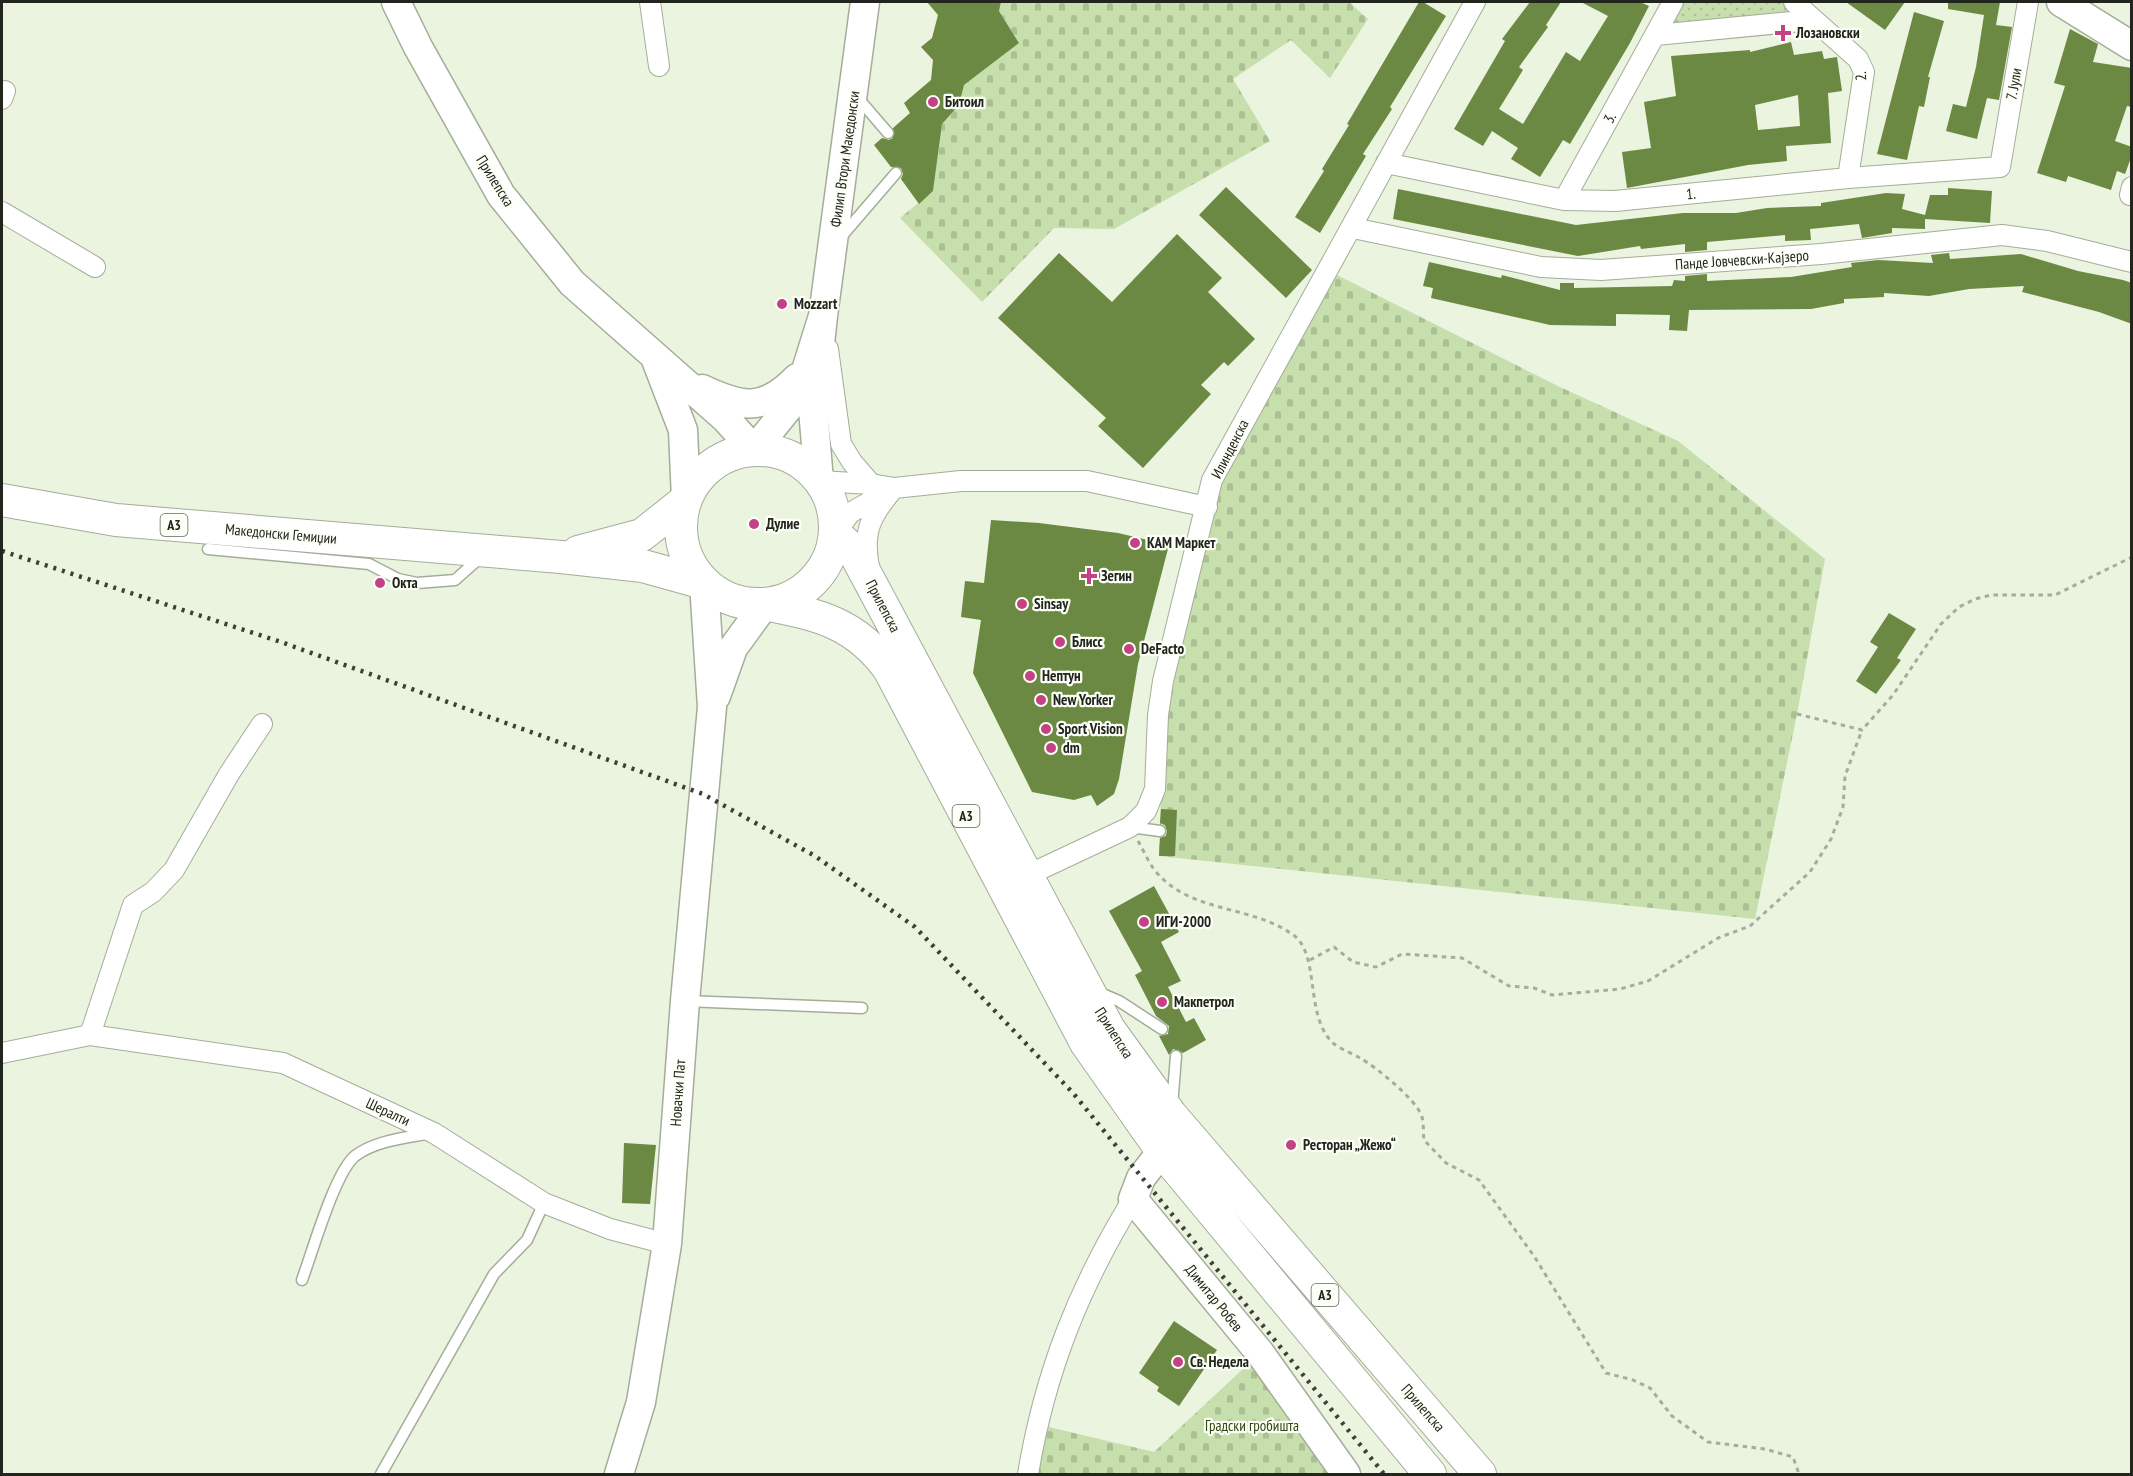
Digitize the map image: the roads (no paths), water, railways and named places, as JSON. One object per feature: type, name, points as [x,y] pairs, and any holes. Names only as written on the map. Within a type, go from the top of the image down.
[{"type":"main road","name":"Прилепска","points":[[396,2],[418,47],[501,195],[573,283],[726,419],[754,450]]},
{"type":"main road","name":"Филип Втори Македонски","points":[[823,316],[865,2]]},
{"type":"main road","points":[[2061,2],[2132,46]]},
{"type":"main road","points":[[754,450],[798,396],[823,316]]},
{"type":"main road","points":[[819,481],[813,409],[823,316]]},
{"type":"main road","name":"Прилепска","points":[[655,358],[683,430],[686,500]]},
{"type":"main road","points":[[679,378],[736,404],[754,404],[771,400],[807,368]]},
{"type":"main road","name":"A3","points":[[754,450],[778,453],[801,463],[819,481],[831,505],[835,534],[825,564],[804,589],[786,600],[765,604],[742,604],[722,596],[704,583],[690,565],[682,544],[681,522],[686,500],[697,480],[713,465],[732,454],[754,450]]},
{"type":"main road","name":"Македонски Гемиџии","points":[[2,500],[116,520],[347,551],[487,551],[561,557]]},
{"type":"main road","name":"A3","points":[[561,557],[642,535],[686,500]]},
{"type":"main road","name":"Прилепска","points":[[835,534],[853,550],[1109,1029],[1172,1115],[1480,1474]]},
{"type":"main road","name":"A3","points":[[561,557],[643,566],[704,583]]},
{"type":"main road","points":[[658,571],[681,587],[706,622]]},
{"type":"main road","points":[[704,583],[712,706]]},
{"type":"main road","name":"Прилепска","points":[[765,604],[818,615],[844,626],[876,652],[889,669],[1086,1043],[1162,1151],[1430,1474]]},
{"type":"main road","points":[[712,706],[733,648],[765,604]]},
{"type":"main road","points":[[745,632],[775,621],[818,615]]},
{"type":"main road","name":"Новачки Пат","points":[[619,1474],[641,1402],[667,1244],[685,1001],[712,706]]},
{"type":"main road","points":[[1133,1199],[1141,1178],[1162,1151]]},
{"type":"main road","name":"Димитар Робев","points":[[1133,1199],[1260,1353],[1346,1474]]},
{"type":"street","points":[[650,2],[659,66]]},
{"type":"street","name":"Илинденска","points":[[1028,875],[1130,827],[1146,812],[1155,789],[1158,715],[1163,681],[1212,480],[1353,228],[1386,163],[1475,2]]},
{"type":"street","name":"3.","points":[[1564,200],[1673,2]]},
{"type":"street","name":"2.","points":[[1794,2],[1858,59],[1864,72],[1848,178]]},
{"type":"street","name":"7. Јули","points":[[2000,167],[2028,2]]},
{"type":"street","points":[[1656,35],[1812,20]]},
{"type":"street","name":"1.","points":[[1386,163],[1564,200],[1615,201],[1848,178],[2000,167]]},
{"type":"street","points":[[2,212],[95,267]]},
{"type":"street","name":"Панде Јовчевски-Кајзеро","points":[[1353,228],[1540,267],[1601,270],[1821,254],[2002,235],[2047,241],[2132,262]]},
{"type":"street","points":[[823,316],[842,444],[852,462],[871,484]]},
{"type":"street","points":[[819,481],[871,484],[894,488],[961,480],[1087,481],[1207,507]]},
{"type":"street","points":[[835,534],[850,513],[894,488]]},
{"type":"street","points":[[872,586],[866,551],[869,523],[894,488]]},
{"type":"street","points":[[90,1035],[133,905],[153,892],[174,870],[229,774],[262,724]]},
{"type":"street","name":"Шералти","points":[[2,1053],[90,1035],[283,1063],[434,1132],[544,1203],[610,1229],[667,1244]]},
{"type":"street","points":[[1028,1474],[1036,1424],[1058,1349],[1081,1294],[1133,1199]]},
{"type":"lane","points":[[854,94],[888,133]]},
{"type":"lane","points":[[833,247],[867,204],[896,173]]},
{"type":"lane","points":[[208,549],[347,551]]},
{"type":"lane","points":[[1130,827],[1160,831]]},
{"type":"lane","points":[[1086,988],[1119,1001],[1162,1029]]},
{"type":"lane","points":[[685,1001],[862,1008]]},
{"type":"lane","points":[[1172,1115],[1176,1056]]},
{"type":"lane","points":[[302,1280],[338,1183],[354,1157],[374,1145],[434,1132]]},
{"type":"lane","points":[[381,1474],[494,1274],[527,1240],[544,1203]]},
{"type":"railway","points":[[2,551],[281,642],[703,794],[815,856],[915,927],[1073,1093],[1384,1474]]},
{"type":"place","name":"Лозановски","points":[[1783,33]]},
{"type":"place","name":"Битоил","points":[[933,102]]},
{"type":"place","name":"Mozzart","points":[[782,304]]},
{"type":"place","name":"Дулие","points":[[754,524]]},
{"type":"place","name":"КАМ Маркет","points":[[1135,543]]},
{"type":"place","name":"Зегин","points":[[1089,576]]},
{"type":"place","name":"Окта","points":[[380,583]]},
{"type":"place","name":"Sinsay","points":[[1022,604]]},
{"type":"place","name":"Блисс","points":[[1060,642]]},
{"type":"place","name":"DeFacto","points":[[1129,649]]},
{"type":"place","name":"Нептун","points":[[1030,676]]},
{"type":"place","name":"New Yorker","points":[[1041,700]]},
{"type":"place","name":"Sport Vision","points":[[1046,729]]},
{"type":"place","name":"dm","points":[[1051,748]]},
{"type":"place","name":"ИГИ-2000","points":[[1144,922]]},
{"type":"place","name":"Макпетрол","points":[[1162,1002]]},
{"type":"place","name":"Ресторан „Жежо“","points":[[1291,1145]]},
{"type":"place","name":"Св. Недела","points":[[1178,1362]]},
{"type":"park label","name":"Градски гробишта","points":[[1252,1426]]}]
